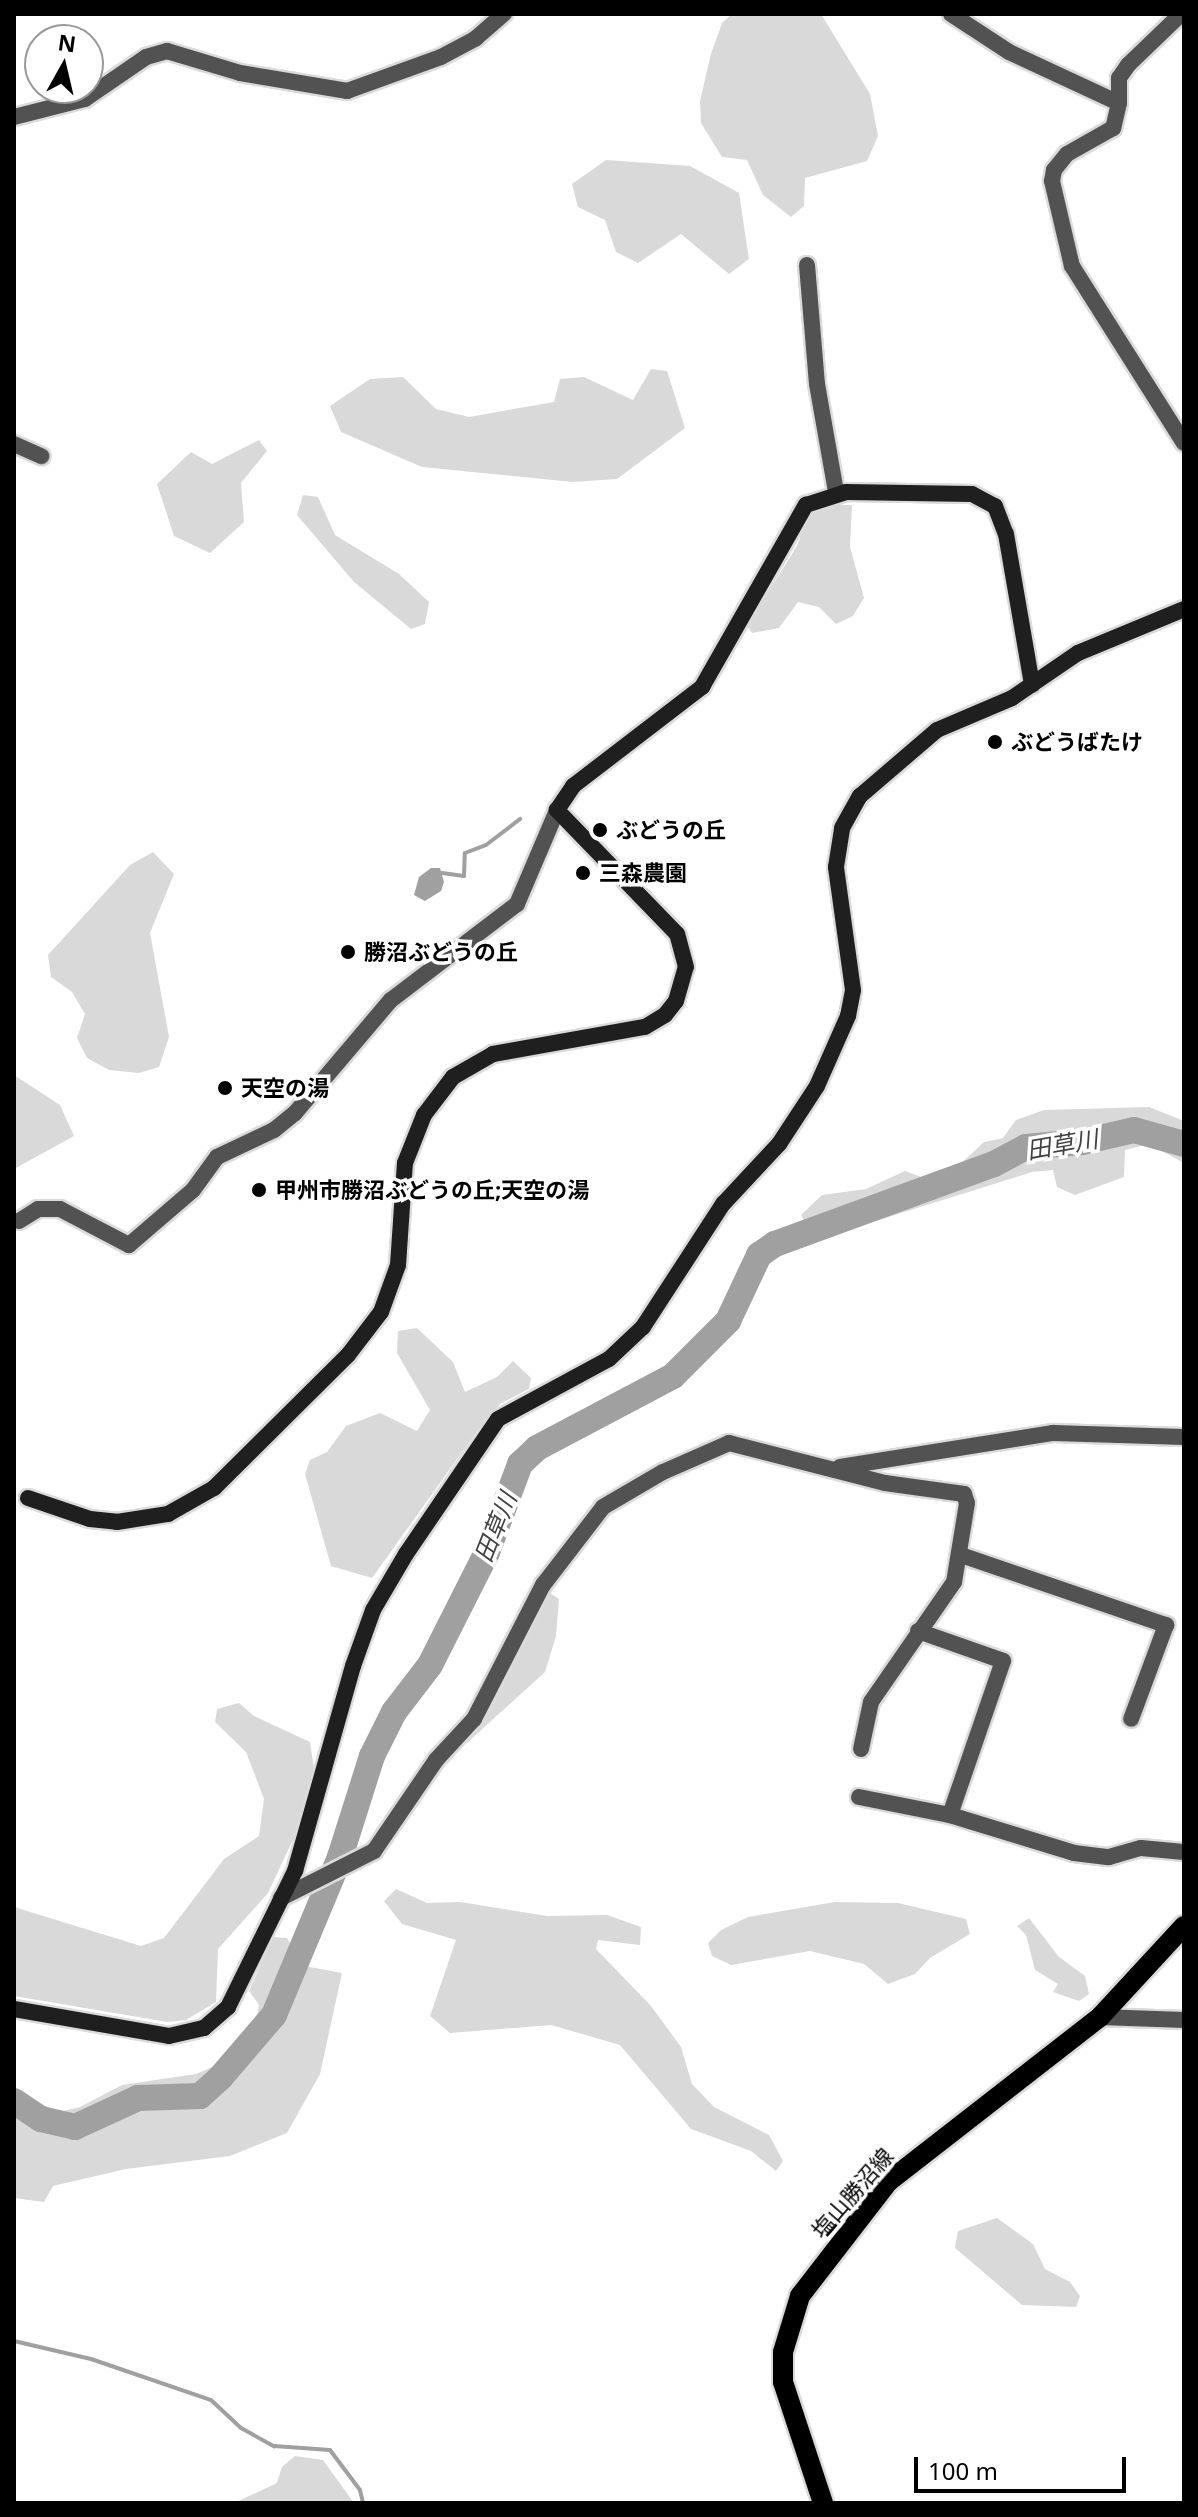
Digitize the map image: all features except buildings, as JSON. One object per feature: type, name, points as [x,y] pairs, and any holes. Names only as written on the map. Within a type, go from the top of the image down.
[{"type":"main road","name":"塩山勝沼線","points":[[823,2503],[783,2382],[786,2337],[800,2296],[904,2167],[1100,2017],[1184,1926]]},
{"type":"street","points":[[14,117],[85,99],[146,57],[167,51],[254,77],[347,91],[441,57],[476,38],[504,14]]},
{"type":"street","points":[[951,14],[1009,52],[1119,103]]},
{"type":"street","points":[[1181,14],[1128,65],[1119,78],[1119,103],[1113,128],[1067,154],[1054,170],[1052,181],[1072,266],[1184,443]]},
{"type":"street","points":[[807,265],[815,369],[836,492]]},
{"type":"street","points":[[14,444],[41,456]]},
{"type":"street","points":[[19,1221],[38,1209],[60,1209],[129,1245],[193,1190],[217,1157],[274,1130],[295,1113],[328,1072],[348,1056],[391,1000],[517,904],[536,870],[557,810],[573,786],[702,687],[806,505],[836,492],[972,494],[995,506],[1006,534],[1032,685]]},
{"type":"street","points":[[14,2009],[169,2036],[204,2028],[228,2007],[306,1841],[373,1610],[480,1442],[517,1404],[609,1359],[643,1327],[723,1204],[779,1144],[817,1086],[848,1016],[853,990],[836,867],[842,828],[860,796],[937,730],[983,713],[1032,685],[1078,653],[1184,609]]},
{"type":"street","points":[[28,1498],[90,1519],[117,1522],[168,1514],[214,1488],[348,1355],[381,1312],[398,1265],[405,1163],[424,1115],[453,1077],[493,1054],[645,1027],[665,1015],[676,1001],[686,967],[677,934],[557,810]]},
{"type":"street","points":[[834,1468],[1053,1433],[1184,1437]]},
{"type":"street","points":[[281,1898],[374,1851],[436,1760],[474,1719],[543,1585],[603,1507],[663,1472],[729,1443],[885,1483],[964,1494],[961,1555],[954,1582],[871,1702],[861,1749]]},
{"type":"street","points":[[961,1555],[1166,1625],[1131,1719]]},
{"type":"street","points":[[918,1631],[1003,1661],[950,1815]]},
{"type":"street","points":[[859,1797],[950,1815],[1074,1853],[1109,1857],[1141,1848],[1184,1852]]},
{"type":"street","points":[[1100,2017],[1184,2020]]},
{"type":"shaded area","points":[[732,14],[821,14],[870,94],[878,136],[867,161],[805,178],[804,206],[791,217],[763,195],[747,160],[722,157],[701,123],[700,101],[711,54],[722,23]]},
{"type":"shaded area","points":[[606,160],[690,166],[739,193],[749,259],[729,274],[681,234],[638,263],[616,252],[605,220],[578,207],[572,184]]},
{"type":"shaded area","points":[[651,369],[667,371],[685,428],[617,479],[573,482],[422,467],[341,432],[330,406],[370,379],[403,377],[436,409],[469,417],[554,402],[560,379],[584,377],[633,400]]},
{"type":"shaded area","points":[[259,440],[267,451],[241,483],[244,522],[210,553],[174,536],[157,484],[191,452],[212,464]]},
{"type":"shaded area","points":[[303,495],[318,497],[335,535],[399,574],[429,602],[425,624],[411,629],[354,582],[297,515]]},
{"type":"shaded area","points":[[822,505],[852,505],[850,547],[864,598],[853,616],[836,624],[819,607],[798,602],[779,628],[752,633],[747,626],[797,546],[806,520]]},
{"type":"shaded area","points":[[153,852],[174,874],[150,933],[169,1037],[159,1067],[139,1073],[109,1070],[87,1058],[77,1038],[85,1014],[72,992],[51,977],[48,955],[130,865]]},
{"type":"shaded area","points":[[431,868],[440,868],[444,882],[441,891],[425,901],[414,895],[419,877]]},
{"type":"shaded area","points":[[14,1075],[60,1105],[74,1136],[14,1169]]},
{"type":"shaded area","points":[[1149,1107],[1184,1121],[1184,1163],[1149,1144],[1125,1150],[1124,1177],[1075,1195],[1057,1187],[1053,1170],[1032,1172],[815,1240],[801,1215],[822,1195],[866,1189],[905,1171],[927,1179],[953,1171],[984,1142],[1003,1138],[1016,1120],[1044,1110]]},
{"type":"shaded area","points":[[417,1328],[453,1362],[465,1392],[497,1377],[513,1361],[531,1378],[529,1389],[500,1404],[480,1427],[372,1578],[331,1566],[305,1474],[310,1460],[327,1452],[346,1426],[380,1413],[417,1431],[430,1410],[397,1353],[398,1331]]},
{"type":"shaded area","points":[[547,1591],[559,1599],[556,1636],[545,1672],[467,1743],[465,1737],[493,1703]]},
{"type":"shaded area","points":[[239,1703],[254,1716],[310,1742],[314,1769],[296,1833],[268,1893],[218,1949],[216,2002],[186,2020],[167,2022],[14,1996],[14,1907],[141,1946],[164,1938],[224,1859],[259,1836],[264,1799],[246,1752],[215,1722],[217,1709]]},
{"type":"shaded area","points":[[396,1889],[427,1903],[460,1902],[547,1916],[607,1915],[641,1927],[640,1945],[598,1940],[596,1949],[651,2006],[681,2047],[692,2084],[714,2107],[769,2135],[783,2161],[776,2171],[751,2151],[691,2129],[620,2045],[551,2025],[450,2033],[430,2016],[456,1940],[402,1924],[384,1901]]},
{"type":"shaded area","points":[[835,1902],[898,1903],[966,1919],[970,1934],[930,1958],[915,1974],[888,1984],[864,1964],[810,1951],[731,1965],[712,1956],[708,1943],[721,1930],[748,1917]]},
{"type":"shaded area","points":[[1029,1918],[1059,1957],[1085,1976],[1089,1994],[1079,2001],[1053,1992],[1058,1984],[1035,1970],[1026,1935],[1017,1926]]},
{"type":"shaded area","points":[[273,1937],[287,1938],[304,1966],[342,1973],[320,2074],[287,2133],[230,2156],[126,2169],[53,2186],[44,2202],[14,2198],[14,2110],[50,2114],[80,2107],[122,2085],[196,2074],[251,2050],[259,2005],[249,1991]]},
{"type":"shaded area","points":[[997,2218],[1033,2244],[1045,2269],[1070,2282],[1080,2296],[1076,2307],[1022,2305],[955,2248],[958,2231]]},
{"type":"shaded area","points":[[295,2456],[323,2460],[354,2503],[234,2503],[277,2483],[282,2467]]},
{"type":"waterway","points":[[442,873],[464,876],[465,853],[486,845],[520,819]]},
{"type":"waterway","name":"田草川","points":[[14,2101],[41,2119],[75,2127],[138,2098],[200,2096],[220,2078],[274,2015],[340,1857],[372,1756],[394,1712],[430,1665],[487,1552],[520,1464],[537,1448],[673,1376],[728,1321],[759,1255],[775,1244],[994,1164],[1026,1147],[1082,1142],[1134,1130],[1184,1144]]},
{"type":"waterway","points":[[14,2341],[91,2359],[211,2400],[241,2428],[274,2446],[330,2450],[360,2490],[363,2503]]},
{"type":"place","name":"ぶどうばたけ","points":[[995,742]]},
{"type":"place","name":"ぶどうの丘","points":[[600,830]]},
{"type":"place","name":"三森農園","points":[[583,873]]},
{"type":"place","name":"勝沼ぶどうの丘","points":[[348,952]]},
{"type":"place","name":"天空の湯","points":[[225,1088]]},
{"type":"place","name":"甲州市勝沼ぶどうの丘;天空の湯","points":[[259,1190]]}]
